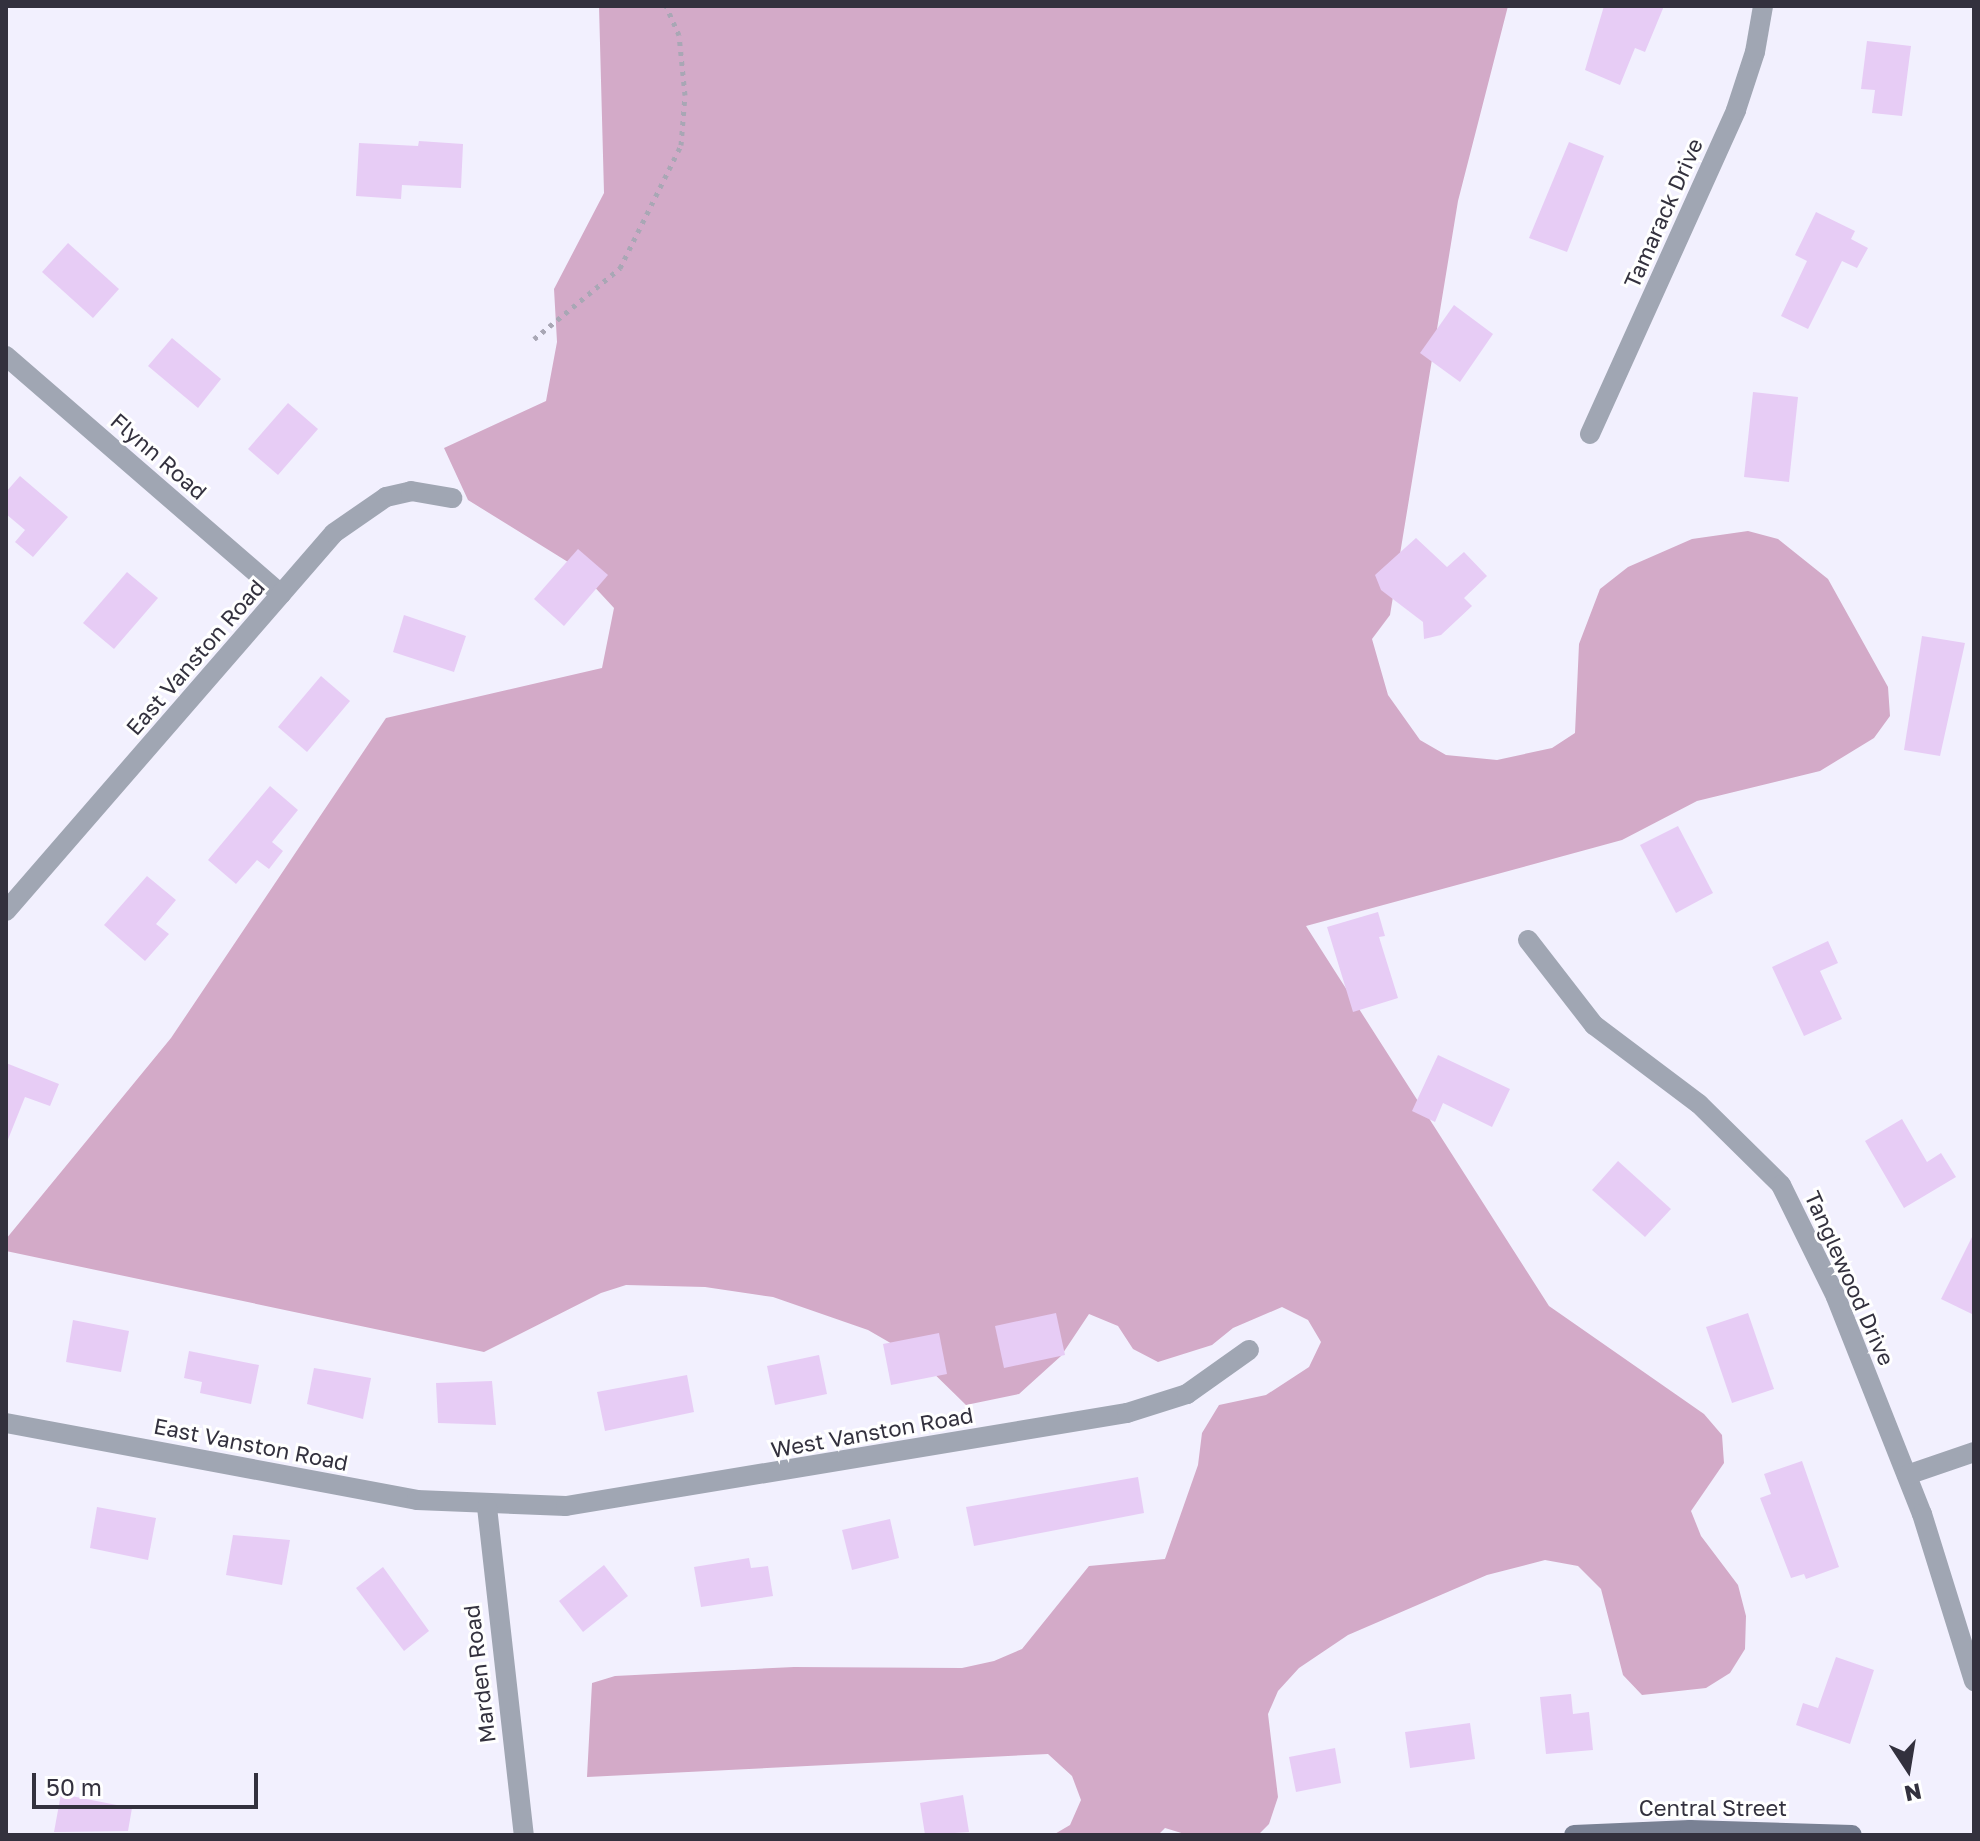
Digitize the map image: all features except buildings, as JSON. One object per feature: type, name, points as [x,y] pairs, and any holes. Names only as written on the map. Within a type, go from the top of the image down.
[{"type":"main road","name":"Central Street","points":[[1574,1835],[1690,1830],[1852,1835]]},
{"type":"street","name":"Tamarack Drive","points":[[1590,434],[1736,110],[1755,52],[1763,6]]},
{"type":"street","name":"Flynn Road","points":[[6,356],[281,594]]},
{"type":"street","name":"East Vanston Road","points":[[6,911],[334,533],[386,497],[411,491],[452,498]]},
{"type":"street","name":"Tanglewood Drive","points":[[1528,940],[1594,1025],[1699,1104],[1781,1185],[1836,1297],[1907,1475],[1974,1681]]},
{"type":"street","name":"West Vanston Road","points":[[487,1507],[597,1503],[1127,1413],[1187,1394],[1249,1350]]},
{"type":"street","name":"East Vanston Road","points":[[6,1423],[406,1498],[487,1507]]},
{"type":"street","points":[[1907,1475],[1974,1452]]},
{"type":"street","name":"Marden Road","points":[[487,1507],[524,1835]]},
{"type":"path","points":[[534,339],[620,268],[681,145],[685,95],[679,35],[666,6]]},
{"type":"shaded area","points":[[599,6],[1508,6],[1458,201],[1390,615],[1372,639],[1388,695],[1420,740],[1446,755],[1497,760],[1552,748],[1575,733],[1579,644],[1600,589],[1628,567],[1692,539],[1748,531],[1778,539],[1828,579],[1888,687],[1890,716],[1874,738],[1820,771],[1697,801],[1622,840],[1306,926],[1549,1306],[1704,1414],[1722,1435],[1724,1463],[1691,1511],[1701,1536],[1738,1585],[1746,1616],[1745,1649],[1730,1673],[1706,1688],[1642,1695],[1623,1675],[1601,1589],[1578,1566],[1545,1560],[1487,1575],[1348,1635],[1299,1668],[1278,1691],[1268,1714],[1278,1797],[1269,1824],[1258,1835],[1188,1835],[1165,1828],[1158,1835],[1053,1835],[1070,1825],[1081,1800],[1072,1776],[1048,1754],[587,1777],[592,1683],[615,1676],[794,1667],[962,1668],[994,1661],[1022,1649],[1089,1566],[1165,1559],[1198,1465],[1202,1433],[1219,1405],[1266,1395],[1309,1367],[1321,1342],[1308,1320],[1282,1307],[1233,1328],[1212,1345],[1158,1362],[1133,1349],[1118,1326],[1089,1314],[1061,1356],[1019,1394],[966,1405],[920,1360],[868,1330],[773,1297],[705,1287],[626,1285],[601,1293],[484,1352],[6,1251],[6,1239],[171,1038],[386,718],[602,668],[614,608],[576,567],[468,500],[444,448],[546,401],[557,342],[554,289],[604,193]]}]
